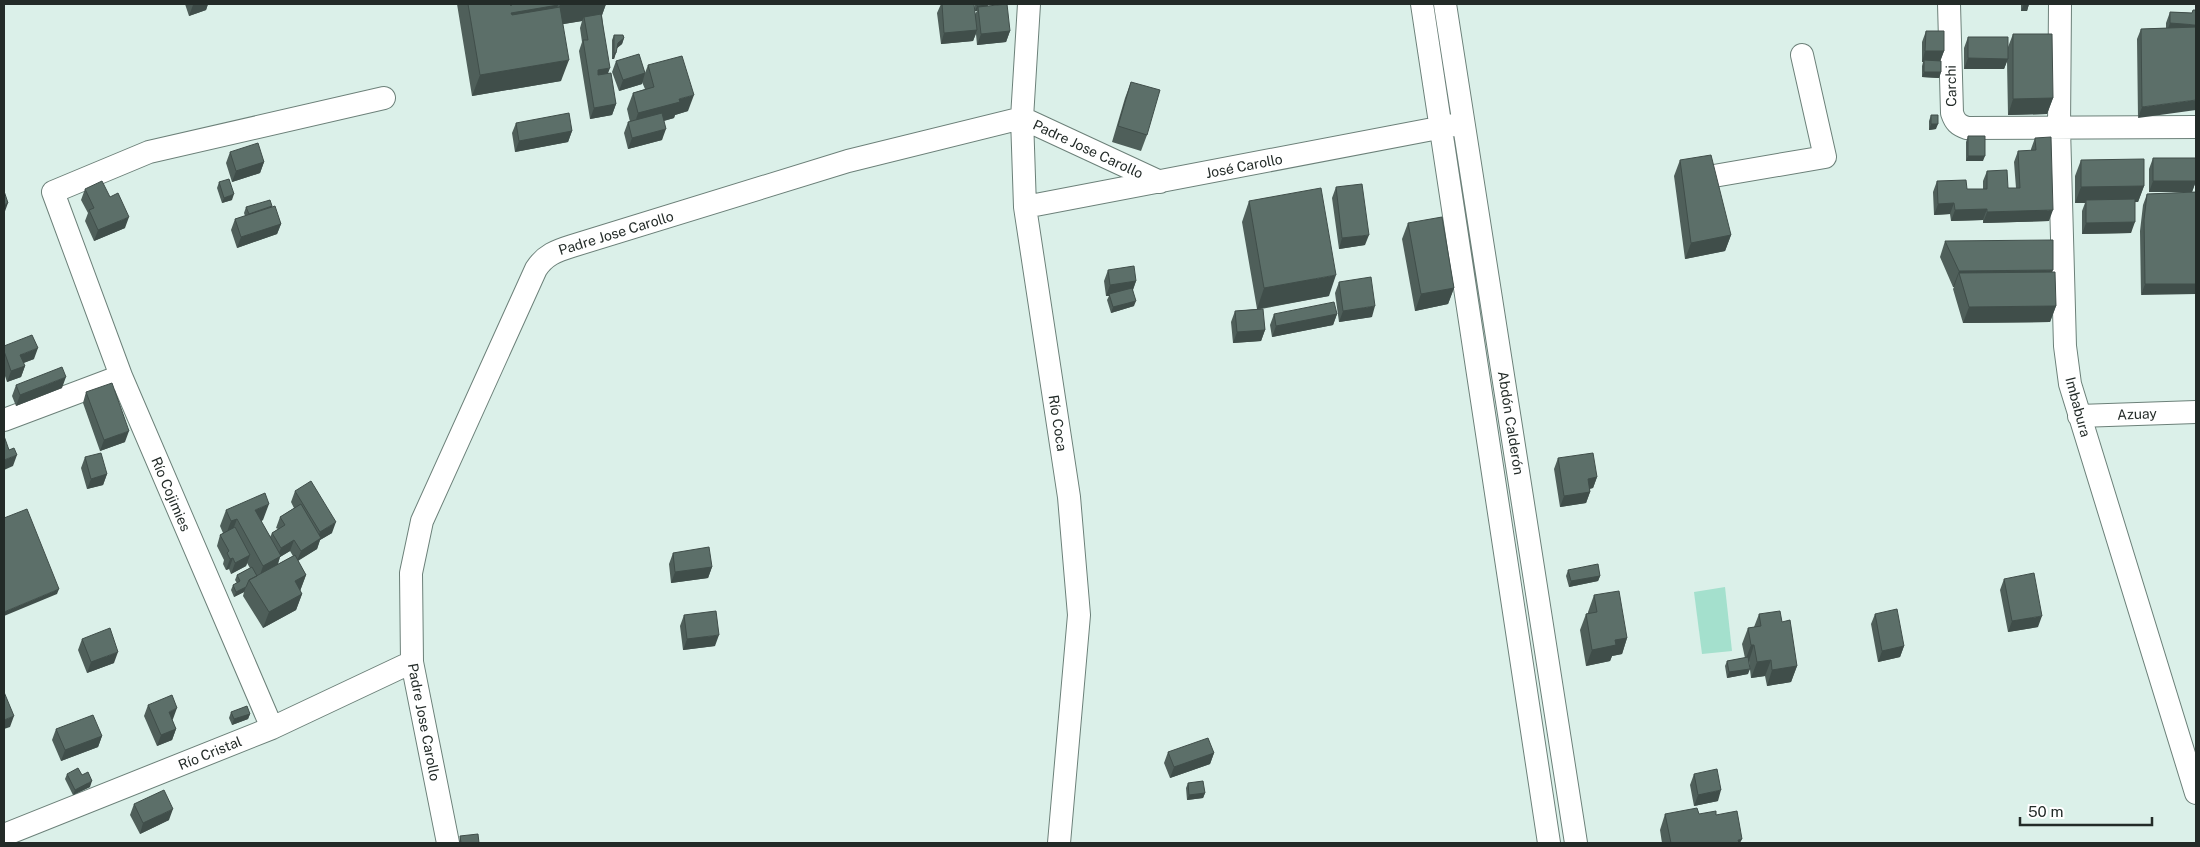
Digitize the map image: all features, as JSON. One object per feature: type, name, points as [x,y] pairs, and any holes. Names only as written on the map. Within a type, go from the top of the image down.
[{"type":"street","name":"Río Coca","points":[[1029,4],[1022,118],[1025,208],[1069,497],[1079,615],[1058,843]]},
{"type":"street","name":"Abdón Calderón","points":[[1422,4],[1549,843]]},
{"type":"street","name":"Abdón Calderón","points":[[1445,4],[1462,123],[1513,435],[1576,843]]},
{"type":"street","name":"Carchi","points":[[1949,4],[1952,113],[1954,121],[1960,126],[1967,128],[2059,128]]},
{"type":"street","name":"Imbabura","points":[[2060,4],[2059,128],[2065,346],[2070,384],[2196,793]]},
{"type":"street","points":[[1708,177],[1825,157],[1802,55]]},
{"type":"street","name":"Río Cojimies","points":[[272,728],[121,376],[53,192],[149,152],[384,98]]},
{"type":"street","name":"Padre Jose Carollo","points":[[448,843],[412,662],[411,573],[422,521],[536,269],[543,258],[553,252],[848,161],[1022,118],[1160,182]]},
{"type":"street","name":"José Carollo","points":[[1025,208],[1462,123]]},
{"type":"street","points":[[2059,128],[2196,127]]},
{"type":"street","points":[[4,420],[121,376]]},
{"type":"street","name":"Azuay","points":[[2079,416],[2196,412]]},
{"type":"street","name":"Río Cristal","points":[[4,835],[272,728],[412,662]]},
{"type":"green space","points":[[1725,587],[1732,651],[1702,654],[1694,592]]},
{"type":"building","points":[[468,4],[558,4],[511,13],[512,15],[560,7],[569,60],[480,75]]},
{"type":"building","points":[[942,4],[974,4],[977,30],[944,33]]},
{"type":"building","points":[[977,4],[988,4],[988,5],[977,6]]},
{"type":"building","points":[[1007,4],[1010,31],[981,34],[978,7]]},
{"type":"building","points":[[2193,10],[2196,10],[2196,25],[2170,23],[2170,12],[2192,13]]},
{"type":"building","points":[[601,14],[610,68],[598,70],[598,75],[611,73],[616,104],[594,108],[583,40],[588,40],[584,17]]},
{"type":"building","points":[[2196,27],[2196,100],[2142,107],[2141,29]]},
{"type":"building","points":[[1926,31],[1944,31],[1944,51],[1925,51]]},
{"type":"building","points":[[2013,34],[2052,34],[2053,98],[2013,99]]},
{"type":"building","points":[[614,35],[623,35],[624,38],[618,43],[616,53],[614,53]]},
{"type":"building","points":[[1968,37],[2008,37],[2008,59],[1968,58]]},
{"type":"building","points":[[639,54],[645,73],[623,80],[616,61]]},
{"type":"building","points":[[682,56],[694,95],[679,99],[680,102],[638,113],[633,93],[654,87],[648,65]]},
{"type":"building","points":[[1924,60],[1941,61],[1941,72],[1924,72]]},
{"type":"building","points":[[1131,82],[1160,90],[1147,135],[1118,126]]},
{"type":"building","points":[[569,113],[572,131],[519,141],[516,123]]},
{"type":"building","points":[[662,113],[666,129],[632,138],[628,122]]},
{"type":"building","points":[[1931,115],[1938,115],[1938,124],[1931,124]]},
{"type":"building","points":[[1968,136],[1985,136],[1985,156],[1968,156]]},
{"type":"building","points":[[2051,137],[2053,210],[1987,212],[1987,209],[1955,210],[1954,203],[1938,204],[1937,181],[1966,180],[1967,189],[1987,189],[1987,171],[2007,170],[2008,188],[2020,188],[2018,151],[2036,150],[2035,138]]},
{"type":"building","points":[[258,143],[264,162],[236,171],[230,152]]},
{"type":"building","points":[[1711,155],[1731,235],[1691,243],[1680,160]]},
{"type":"building","points":[[2153,158],[2196,158],[2196,181],[2153,181]]},
{"type":"building","points":[[2144,159],[2144,186],[2081,187],[2081,160]]},
{"type":"building","points":[[229,179],[234,194],[224,198],[219,182]]},
{"type":"building","points":[[102,181],[110,197],[118,193],[129,217],[98,230],[89,210],[94,208],[85,189]]},
{"type":"building","points":[[1362,184],[1369,235],[1342,238],[1336,187]]},
{"type":"building","points":[[1321,188],[1336,275],[1264,288],[1249,201]]},
{"type":"building","points":[[4,191],[8,203],[4,205]]},
{"type":"building","points":[[2196,192],[2196,284],[2145,284],[2144,220],[2147,194]]},
{"type":"building","points":[[2135,199],[2135,222],[2086,223],[2086,200]]},
{"type":"building","points":[[270,200],[272,206],[249,214],[246,207]]},
{"type":"building","points":[[275,206],[281,224],[241,237],[235,219]]},
{"type":"building","points":[[1442,217],[1454,288],[1421,294],[1408,223]]},
{"type":"building","points":[[2053,240],[2053,270],[1959,271],[1945,241]]},
{"type":"building","points":[[1134,266],[1136,281],[1110,285],[1108,270]]},
{"type":"building","points":[[2055,272],[2056,306],[1969,307],[1959,273]]},
{"type":"building","points":[[1371,277],[1375,306],[1343,311],[1339,282]]},
{"type":"building","points":[[1132,288],[1136,301],[1113,307],[1109,294]]},
{"type":"building","points":[[1334,302],[1337,314],[1276,326],[1274,314]]},
{"type":"building","points":[[1263,309],[1265,330],[1237,332],[1235,311]]},
{"type":"building","points":[[32,335],[38,348],[20,355],[25,366],[11,371],[4,346]]},
{"type":"building","points":[[62,367],[66,377],[20,395],[16,385]]},
{"type":"building","points":[[112,383],[129,431],[104,440],[86,392]]},
{"type":"building","points":[[4,436],[9,450],[14,448],[17,455],[4,460]]},
{"type":"building","points":[[101,453],[107,474],[91,479],[85,457]]},
{"type":"building","points":[[1593,453],[1597,477],[1588,479],[1590,492],[1564,496],[1558,458]]},
{"type":"building","points":[[311,481],[336,522],[320,532],[295,491]]},
{"type":"building","points":[[265,493],[269,504],[255,510],[281,556],[263,566],[237,519],[231,521],[226,510]]},
{"type":"building","points":[[301,504],[321,538],[301,551],[294,540],[281,548],[272,533],[285,525],[280,517]]},
{"type":"building","points":[[27,509],[59,589],[4,612],[4,518]]},
{"type":"building","points":[[235,527],[250,555],[235,563],[233,558],[230,559],[227,553],[229,551],[220,535]]},
{"type":"building","points":[[709,547],[712,567],[675,572],[673,553]]},
{"type":"building","points":[[295,555],[306,575],[295,581],[302,594],[269,612],[249,580]]},
{"type":"building","points":[[1598,564],[1600,576],[1571,581],[1568,570]]},
{"type":"building","points":[[252,567],[257,576],[249,580],[246,587],[236,592],[233,585],[240,581],[237,575]]},
{"type":"building","points":[[2034,573],[2042,616],[2012,621],[2004,579]]},
{"type":"building","points":[[1619,591],[1627,638],[1615,640],[1616,645],[1592,650],[1586,614],[1597,612],[1594,595]]},
{"type":"building","points":[[1897,609],[1904,646],[1882,651],[1875,614]]},
{"type":"building","points":[[716,611],[719,635],[687,639],[684,615]]},
{"type":"building","points":[[1780,611],[1782,622],[1790,620],[1797,666],[1772,670],[1771,660],[1757,662],[1748,628],[1761,626],[1759,614]]},
{"type":"building","points":[[110,628],[118,652],[91,662],[82,639]]},
{"type":"building","points":[[1748,657],[1750,669],[1729,672],[1727,661]]},
{"type":"building","points":[[4,692],[14,716],[4,720]]},
{"type":"building","points":[[172,695],[177,708],[169,712],[176,729],[161,735],[148,705]]},
{"type":"building","points":[[247,706],[250,714],[234,719],[231,712]]},
{"type":"building","points":[[93,715],[102,736],[65,750],[56,729]]},
{"type":"building","points":[[1208,738],[1214,753],[1174,767],[1168,752]]},
{"type":"building","points":[[78,768],[82,775],[88,772],[92,781],[75,790],[67,774]]},
{"type":"building","points":[[1717,769],[1721,790],[1698,795],[1694,774]]},
{"type":"building","points":[[1203,781],[1205,793],[1189,795],[1188,783]]},
{"type":"building","points":[[164,790],[173,809],[143,823],[134,804]]},
{"type":"building","points":[[1697,808],[1699,814],[1716,811],[1716,815],[1737,811],[1742,839],[1738,840],[1739,843],[1671,843],[1665,814]]},
{"type":"building","points":[[478,834],[479,843],[461,843],[460,836]]}]
